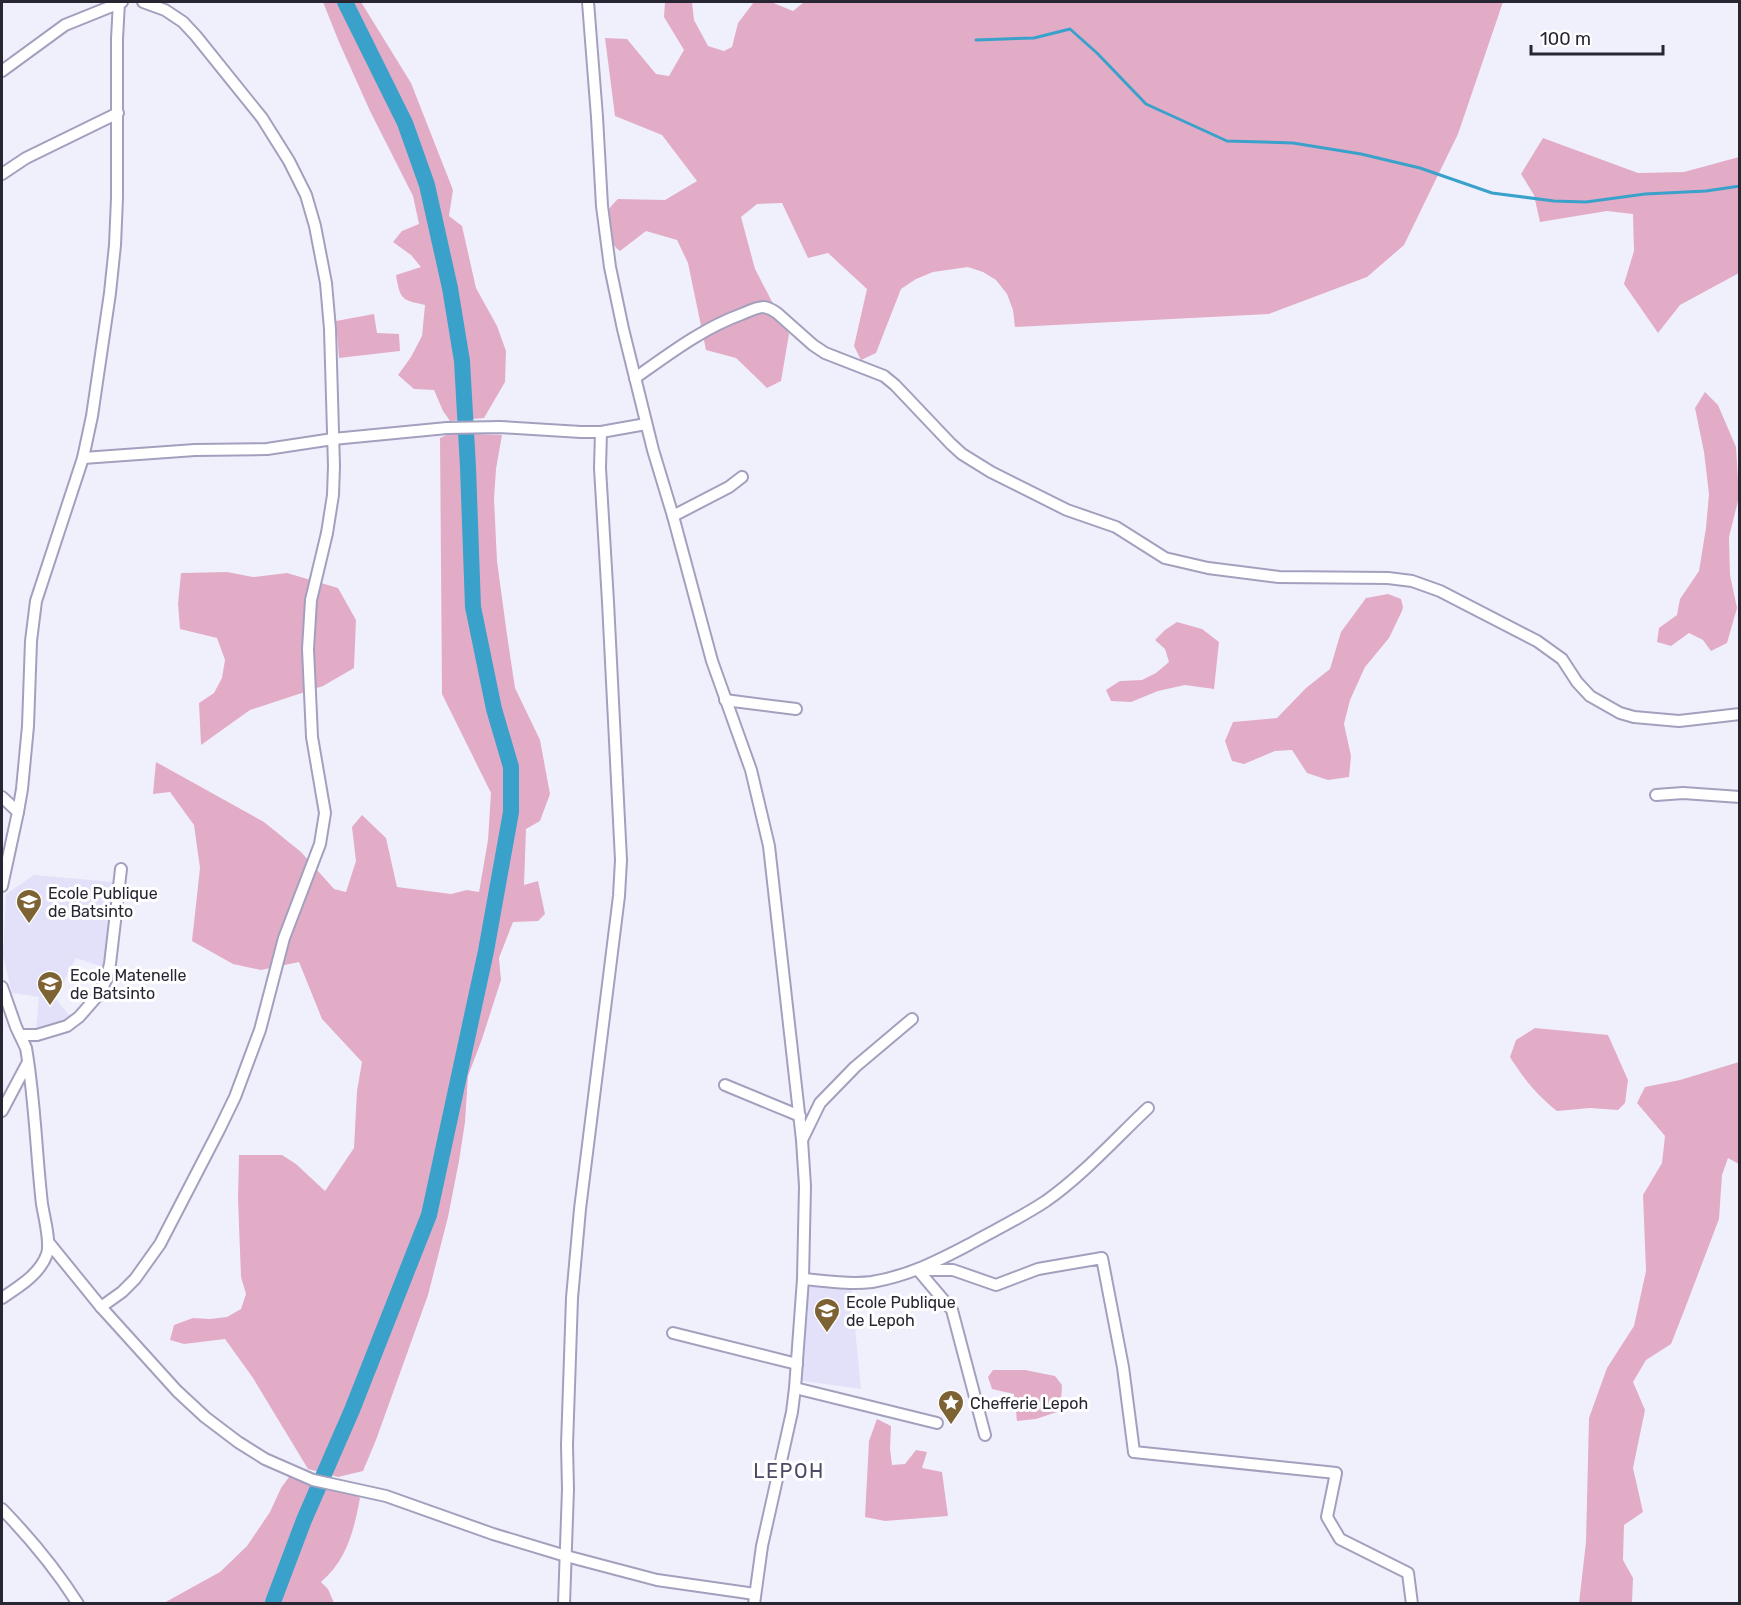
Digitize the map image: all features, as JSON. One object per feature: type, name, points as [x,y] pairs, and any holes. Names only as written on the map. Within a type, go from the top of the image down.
[{"type":"street","points":[[2,71],[65,25],[119,2],[125,2]]},
{"type":"street","points":[[2,886],[18,812],[26,754],[30,641],[35,608],[83,458],[92,416],[116,245],[119,2]]},
{"type":"street","points":[[101,1307],[135,1279],[160,1244],[223,1122],[250,1060],[284,938],[320,844],[325,813],[312,737],[308,649],[311,600],[327,533],[333,495],[334,466],[330,329],[326,283],[315,226],[306,195],[289,160],[262,118],[183,22],[165,10],[143,2]]},
{"type":"street","points":[[49,1243],[101,1307],[177,1391],[205,1417],[265,1459],[313,1480],[386,1496],[493,1534],[566,1556],[657,1580],[754,1599],[762,1546],[792,1412],[795,1388],[803,1280],[805,1186],[800,1116],[769,846],[751,770],[712,661],[646,424],[623,329],[607,243],[603,206],[588,2]]},
{"type":"street","points":[[2,174],[26,158],[118,113]]},
{"type":"street","points":[[636,378],[686,342],[728,319],[755,309],[764,307],[771,309],[825,353],[884,376],[895,384],[962,454],[991,472],[1067,510],[1116,527],[1166,558],[1208,568],[1279,577],[1388,578],[1412,581],[1447,594],[1537,641],[1562,659],[1584,690],[1620,713],[1634,717],[1679,721],[1740,714]]},
{"type":"street","points":[[83,458],[195,450],[267,449],[333,439],[447,428],[500,427],[601,432],[646,424]]},
{"type":"street","points":[[564,1604],[572,1298],[580,1209],[619,896],[621,860],[600,468],[601,432]]},
{"type":"street","points":[[673,516],[729,487],[742,477]]},
{"type":"street","points":[[726,700],[796,709]]},
{"type":"street","points":[[1656,795],[1683,793],[1740,797]]},
{"type":"street","points":[[2,797],[18,812]]},
{"type":"street","points":[[20,1035],[37,1035],[67,1026],[79,1017],[100,993],[110,964],[121,869]]},
{"type":"street","points":[[2,987],[26,1048],[42,1206],[49,1243],[46,1256],[36,1272],[2,1298]]},
{"type":"street","points":[[802,1140],[820,1103],[855,1066],[912,1019]]},
{"type":"street","points":[[2,1111],[28,1062]]},
{"type":"street","points":[[725,1085],[800,1116]]},
{"type":"street","points":[[803,1280],[852,1284],[871,1282],[905,1275],[942,1259],[1047,1200],[1148,1108]]},
{"type":"street","points":[[918,1270],[953,1270],[996,1285],[1038,1269],[1101,1258],[1123,1367],[1134,1452],[1336,1473],[1326,1517],[1340,1539],[1408,1573],[1412,1604]]},
{"type":"street","points":[[918,1270],[952,1310],[985,1435]]},
{"type":"street","points":[[673,1333],[797,1364]]},
{"type":"street","points":[[795,1388],[937,1423]]},
{"type":"street","points":[[2,1509],[49,1562],[78,1604]]},
{"type":"shaded area","points":[[323,2],[361,2],[411,83],[453,190],[449,216],[462,226],[476,288],[497,326],[506,351],[505,382],[484,418],[450,421],[434,390],[414,389],[398,375],[422,336],[425,305],[403,298],[396,275],[421,267],[411,255],[393,242],[402,231],[419,224],[413,196],[370,111]]},
{"type":"shaded area","points":[[665,2],[692,2],[694,20],[708,46],[724,51],[732,47],[738,23],[754,2],[771,2],[793,11],[804,2],[1503,2],[1458,134],[1404,245],[1367,277],[1269,314],[1015,327],[1013,310],[1007,294],[996,280],[968,267],[933,272],[901,289],[876,353],[861,360],[854,346],[867,289],[828,253],[808,258],[782,203],[757,204],[741,217],[755,269],[789,334],[781,381],[767,388],[736,358],[706,350],[688,263],[677,240],[646,231],[620,251],[613,244],[607,230],[606,215],[618,199],[665,200],[697,181],[662,135],[615,116],[605,38],[627,39],[656,74],[669,76],[684,50],[664,17]]},
{"type":"shaded area","points":[[1543,138],[1638,173],[1684,172],[1739,157],[1739,273],[1680,305],[1658,333],[1624,284],[1634,251],[1633,214],[1607,211],[1540,222],[1534,195],[1521,174]]},
{"type":"shaded area","points":[[374,314],[377,333],[399,334],[400,351],[339,358],[336,321]]},
{"type":"shaded area","points":[[1705,392],[1718,405],[1736,447],[1739,497],[1729,537],[1730,575],[1737,608],[1727,643],[1711,651],[1703,640],[1689,633],[1671,646],[1657,642],[1659,628],[1677,615],[1680,599],[1699,571],[1709,494],[1704,452],[1695,408]]},
{"type":"shaded area","points":[[451,433],[502,435],[494,499],[497,561],[515,688],[540,740],[550,794],[540,821],[526,829],[524,885],[538,881],[545,914],[538,921],[513,922],[499,958],[501,980],[468,1076],[465,1122],[459,1161],[448,1217],[428,1295],[363,1471],[338,1477],[308,1469],[253,1378],[225,1339],[184,1344],[170,1340],[174,1325],[193,1318],[227,1317],[241,1309],[246,1294],[241,1277],[239,1155],[282,1155],[296,1164],[325,1191],[354,1148],[357,1091],[362,1062],[322,1019],[299,962],[261,970],[233,964],[192,941],[200,868],[194,825],[170,792],[153,794],[156,762],[264,822],[301,852],[334,889],[346,892],[356,861],[352,827],[362,815],[386,838],[397,887],[451,894],[467,890],[479,892],[488,840],[491,793],[442,694],[440,438]]},
{"type":"shaded area","points":[[227,572],[253,577],[287,573],[338,588],[356,620],[354,668],[323,686],[250,710],[201,745],[199,703],[214,693],[222,678],[225,660],[217,638],[180,629],[178,604],[181,573]]},
{"type":"shaded area","points":[[1388,594],[1401,599],[1403,607],[1389,638],[1365,667],[1350,700],[1344,724],[1351,756],[1349,777],[1328,780],[1307,773],[1292,750],[1275,751],[1244,764],[1232,761],[1225,741],[1233,722],[1277,718],[1306,688],[1330,669],[1341,632],[1366,598]]},
{"type":"shaded area","points":[[1177,622],[1202,629],[1219,642],[1214,689],[1185,685],[1158,691],[1131,702],[1111,701],[1106,690],[1120,681],[1142,680],[1156,673],[1169,662],[1165,649],[1155,640]]},
{"type":"shaded area","points":[[34,875],[114,882],[103,967],[76,958],[55,998],[70,1016],[63,1023],[54,1027],[36,1029],[39,997],[12,993],[3,956],[6,894]]},
{"type":"shaded area","points":[[1535,1028],[1608,1035],[1628,1080],[1625,1103],[1618,1110],[1590,1108],[1557,1111],[1531,1086],[1510,1057],[1516,1040]]},
{"type":"shaded area","points":[[1739,1062],[1739,1164],[1728,1158],[1722,1175],[1719,1219],[1671,1344],[1646,1360],[1633,1382],[1645,1410],[1633,1468],[1643,1512],[1624,1525],[1623,1560],[1633,1578],[1632,1603],[1579,1603],[1586,1542],[1589,1418],[1607,1368],[1634,1326],[1646,1271],[1643,1195],[1662,1163],[1665,1136],[1637,1103],[1645,1087],[1680,1080]]},
{"type":"shaded area","name":"Ecole Publique de Lepoh","points":[[851,1286],[861,1389],[796,1380],[798,1288]]},
{"type":"shaded area","points":[[993,1370],[1025,1370],[1055,1376],[1062,1385],[1061,1403],[1057,1412],[1036,1419],[1017,1421],[1014,1394],[992,1389],[988,1377]]},
{"type":"shaded area","points":[[877,1419],[891,1426],[892,1465],[905,1464],[916,1450],[927,1452],[922,1468],[942,1472],[948,1516],[885,1521],[865,1517],[869,1441]]},
{"type":"shaded area","points":[[289,1477],[303,1478],[317,1488],[346,1491],[360,1498],[348,1544],[337,1564],[321,1582],[328,1589],[334,1603],[162,1604],[220,1572],[247,1546],[270,1512]]},
{"type":"waterway","points":[[273,1602],[304,1520],[352,1410],[429,1215],[486,951],[511,812],[511,767],[494,709],[473,607],[462,361],[450,288],[427,185],[405,123],[345,2]]},
{"type":"waterway","points":[[976,40],[1034,38],[1070,29],[1097,53],[1146,104],[1227,141],[1293,143],[1361,154],[1420,168],[1492,193],[1554,201],[1586,202],[1645,194],[1706,191],[1740,186]]},
{"type":"place","name":"Ecole Publique de Batsinto","points":[[29,925]]},
{"type":"place","name":"Ecole Matenelle de Batsinto","points":[[50,1007]]},
{"type":"place","name":"Ecole Publique de Lepoh","points":[[827,1334]]},
{"type":"place","name":"Chefferie Lepoh","points":[[951,1426]]},
{"type":"district","name":"LEPOH","points":[[789,1471]]}]
